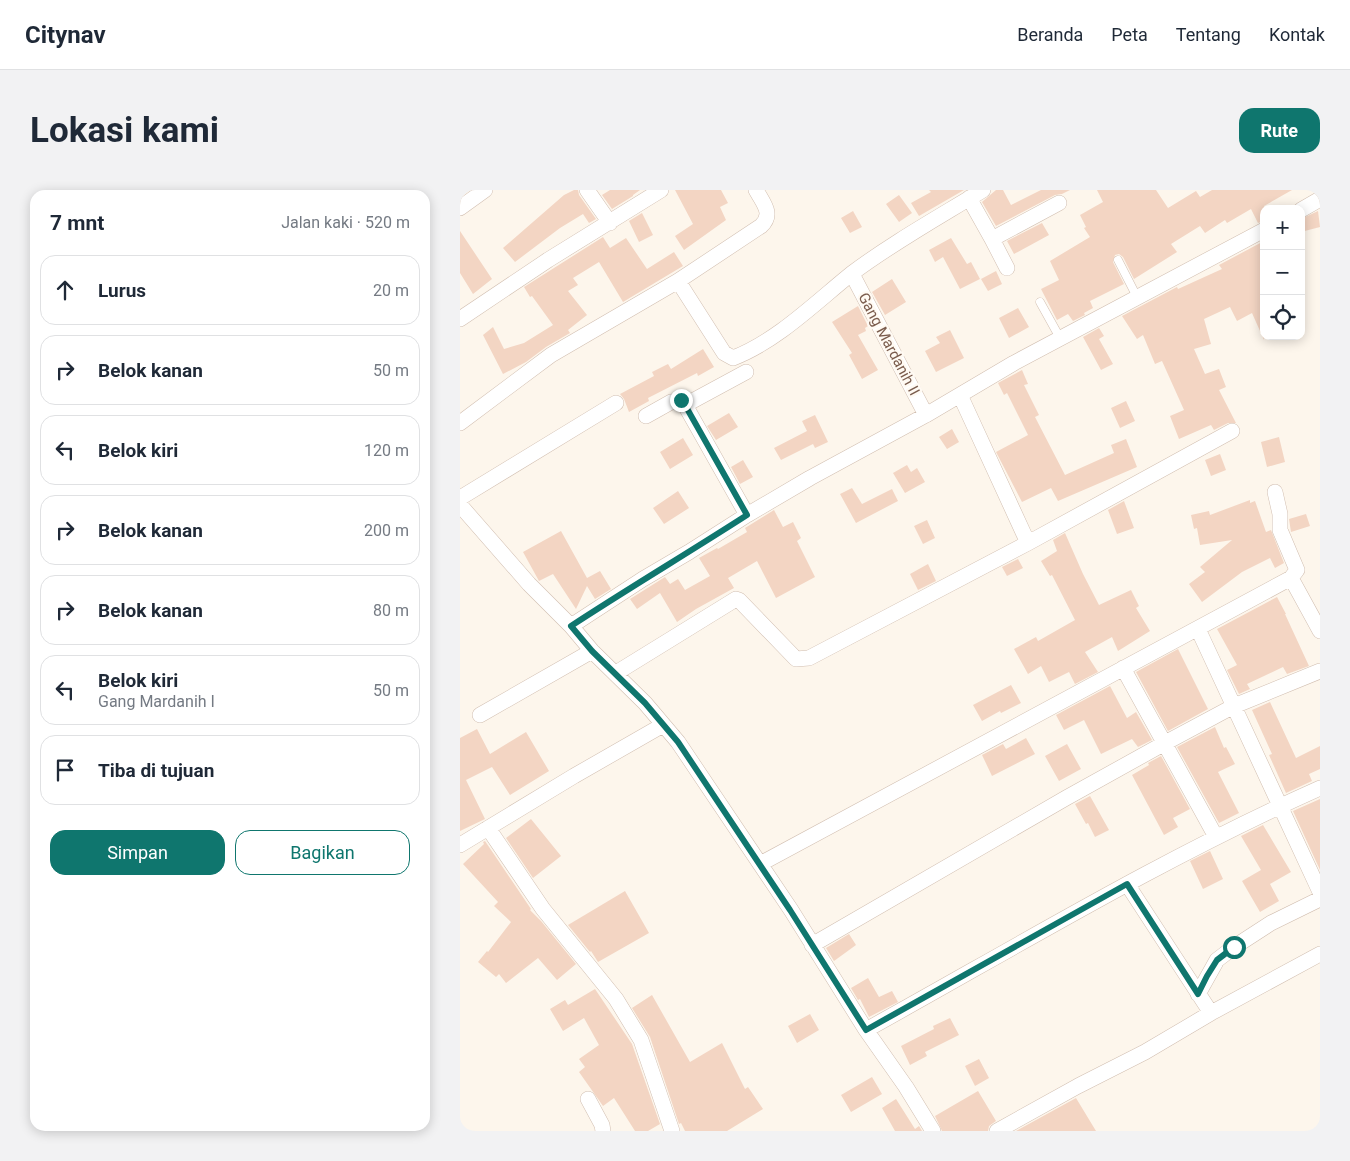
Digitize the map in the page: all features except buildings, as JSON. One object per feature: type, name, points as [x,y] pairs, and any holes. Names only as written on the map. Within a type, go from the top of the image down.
[{"type":"street","points":[[460,208],[485,190]]},
{"type":"street","points":[[588,190],[610,223]]},
{"type":"street","points":[[460,319],[548,260],[662,190]]},
{"type":"street","points":[[460,423],[551,355],[678,281],[766,221],[767,210],[756,190]]},
{"type":"street","points":[[678,281],[724,353],[733,358],[747,353],[801,316],[852,274],[983,190]]},
{"type":"street","points":[[1305,207],[1320,198],[1311,190]]},
{"type":"street","points":[[969,198],[1007,268]]},
{"type":"street","points":[[992,239],[1059,203]]},
{"type":"street","points":[[571,626],[643,579],[810,478],[926,415],[1014,363],[1260,232]]},
{"type":"street","name":"Gang Mardanih II","points":[[852,274],[926,415]]},
{"type":"street","points":[[685,405],[746,372]]},
{"type":"street","points":[[960,395],[1028,543]]},
{"type":"street","points":[[646,416],[676,400],[681,400],[747,515]]},
{"type":"street","points":[[460,498],[616,402]]},
{"type":"street","points":[[616,673],[736,599],[796,659],[805,660],[1028,543],[1232,431]]},
{"type":"street","points":[[760,864],[1291,578],[1296,570],[1280,530],[1280,514],[1275,492]]},
{"type":"street","points":[[460,505],[529,584],[571,626],[592,651],[645,703],[678,742],[760,864],[933,1131]]},
{"type":"street","points":[[1291,578],[1320,631]]},
{"type":"street","points":[[1198,629],[1320,892]]},
{"type":"street","points":[[480,715],[592,651]]},
{"type":"street","points":[[1124,668],[1216,837]]},
{"type":"street","points":[[812,945],[1165,743],[1234,706],[1320,671]]},
{"type":"street","points":[[460,845],[664,725]]},
{"type":"street","points":[[866,1030],[1127,884],[1216,837],[1320,788]]},
{"type":"street","points":[[488,828],[543,909],[616,999],[641,1040],[672,1131]]},
{"type":"street","points":[[1127,884],[1211,1013]]},
{"type":"street","points":[[1198,994],[1217,960],[1271,923],[1320,899]]},
{"type":"street","points":[[997,1131],[1145,1052],[1211,1013],[1320,954]]},
{"type":"street","points":[[588,1099],[602,1125],[603,1131]]},
{"type":"lane","points":[[1118,260],[1137,297]]},
{"type":"lane","points":[[1040,302],[1060,338]]},
{"type":"route","points":[[681,400],[747,515],[571,626],[592,651],[645,703],[678,742],[760,864],[866,1030],[1127,884],[1198,994],[1217,960],[1234,947]]}]
